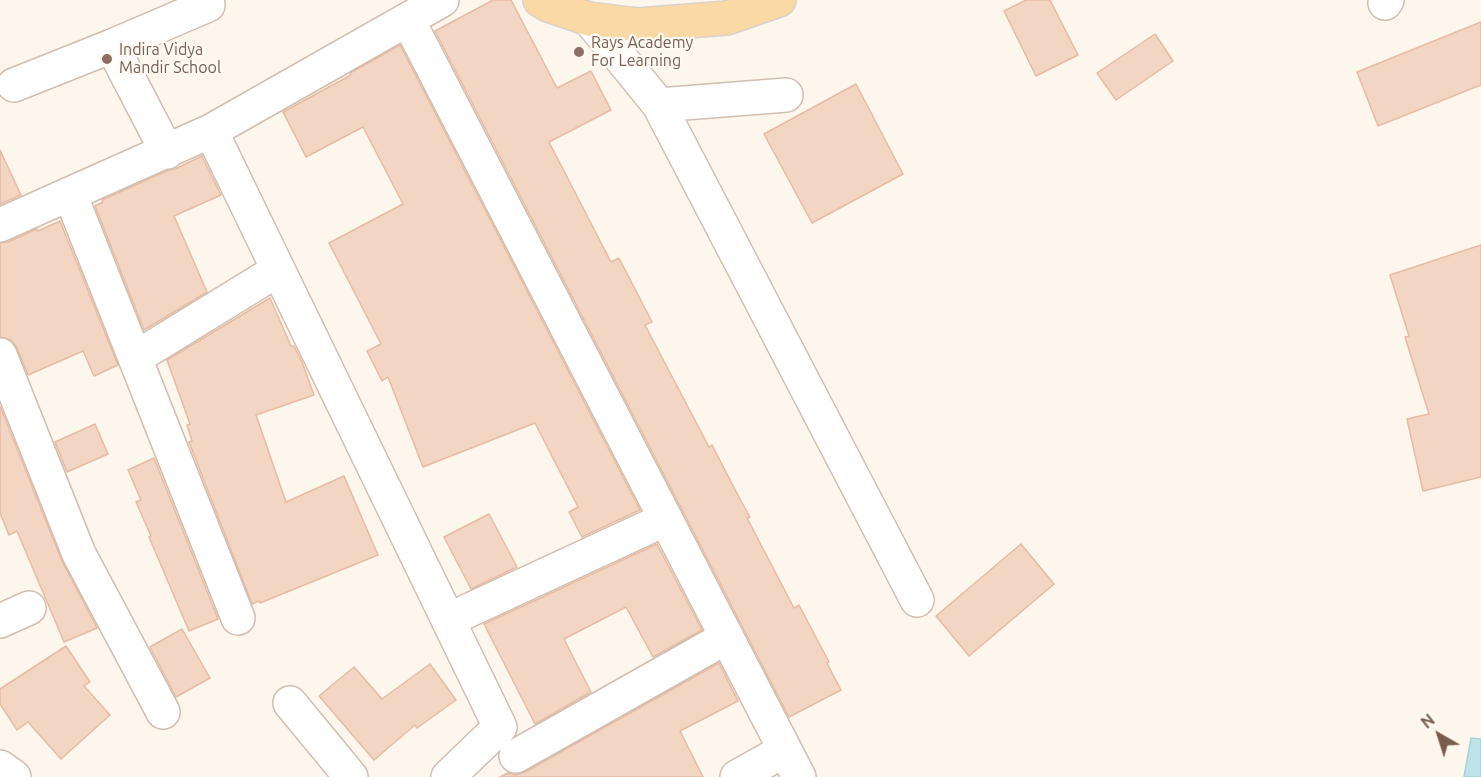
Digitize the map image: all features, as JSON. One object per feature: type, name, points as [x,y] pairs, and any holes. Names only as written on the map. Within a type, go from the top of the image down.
[{"type":"main road","points":[[540,0],[589,19],[638,25],[779,0]]},
{"type":"street","points":[[0,225],[211,131],[442,0]]},
{"type":"street","points":[[14,85],[208,5]]},
{"type":"street","points":[[589,19],[659,105],[917,600]]},
{"type":"street","points":[[408,20],[792,764],[737,777]]},
{"type":"street","points":[[112,45],[167,152]]},
{"type":"street","points":[[659,105],[786,95]]},
{"type":"street","points":[[211,131],[500,728],[522,767],[727,638]]},
{"type":"street","points":[[70,194],[238,618]]},
{"type":"street","points":[[135,358],[278,270]]},
{"type":"street","points":[[0,355],[79,554],[163,712]]},
{"type":"street","points":[[448,620],[666,519]]},
{"type":"street","points":[[290,703],[351,777]]},
{"type":"street","points":[[448,777],[500,728]]},
{"type":"street","points":[[0,767],[14,777]]},
{"type":"water","points":[[1471,738],[1481,739],[1481,777],[1464,777]]},
{"type":"building","points":[[493,0],[511,0],[557,88],[591,71],[611,110],[549,142],[611,262],[619,258],[652,322],[645,325],[709,447],[712,445],[750,517],[747,518],[794,608],[799,605],[841,690],[789,717],[435,31]]},
{"type":"building","points":[[1026,0],[1050,0],[1078,55],[1036,76],[1004,11]]},
{"type":"building","points":[[1481,22],[1481,85],[1378,126],[1357,72]]},
{"type":"building","points":[[1155,34],[1173,61],[1116,100],[1097,73]]},
{"type":"building","points":[[400,45],[640,510],[582,537],[569,512],[578,507],[535,423],[423,467],[388,377],[382,381],[367,351],[381,344],[329,243],[403,204],[363,127],[306,157],[283,112]]},
{"type":"building","points":[[856,84],[903,174],[812,223],[764,134]]},
{"type":"building","points":[[0,150],[21,195],[0,204]]},
{"type":"building","points":[[202,156],[221,195],[174,216],[207,292],[144,330],[95,206],[103,202],[102,200]]},
{"type":"building","points":[[60,221],[118,365],[94,376],[83,351],[28,375],[17,348],[11,340],[0,337],[0,243],[8,242],[37,229],[38,231]]},
{"type":"building","points":[[1481,245],[1481,477],[1423,491],[1407,419],[1429,414],[1405,337],[1409,336],[1390,275]]},
{"type":"building","points":[[270,298],[291,346],[294,346],[302,362],[314,395],[256,415],[286,502],[344,476],[378,555],[260,603],[259,601],[252,604],[189,442],[192,441],[187,425],[190,424],[167,360]]},
{"type":"building","points":[[0,406],[62,561],[97,628],[64,642],[17,531],[9,535],[0,513]]},
{"type":"building","points":[[95,424],[108,454],[67,472],[55,442]]},
{"type":"building","points":[[154,458],[218,619],[189,631],[149,537],[151,536],[136,502],[141,500],[128,470]]},
{"type":"building","points":[[489,514],[517,567],[471,589],[444,537]]},
{"type":"building","points":[[657,544],[702,630],[653,657],[626,607],[564,639],[591,692],[535,724],[484,624]]},
{"type":"building","points":[[1021,544],[1054,584],[969,656],[936,616]]},
{"type":"building","points":[[182,629],[210,678],[176,697],[150,647]]},
{"type":"building","points":[[66,646],[90,682],[84,686],[110,715],[61,759],[28,722],[17,730],[0,704],[0,689]]},
{"type":"building","points":[[719,663],[738,701],[680,731],[703,777],[500,777],[508,773],[516,775],[525,772]]},
{"type":"building","points":[[430,664],[456,700],[417,728],[415,725],[374,760],[319,696],[354,667],[382,699]]},
{"type":"place","name":"Rays Academy For Learning","points":[[579,52]]},
{"type":"place","name":"Indira Vidya Mandir School","points":[[107,59]]}]
